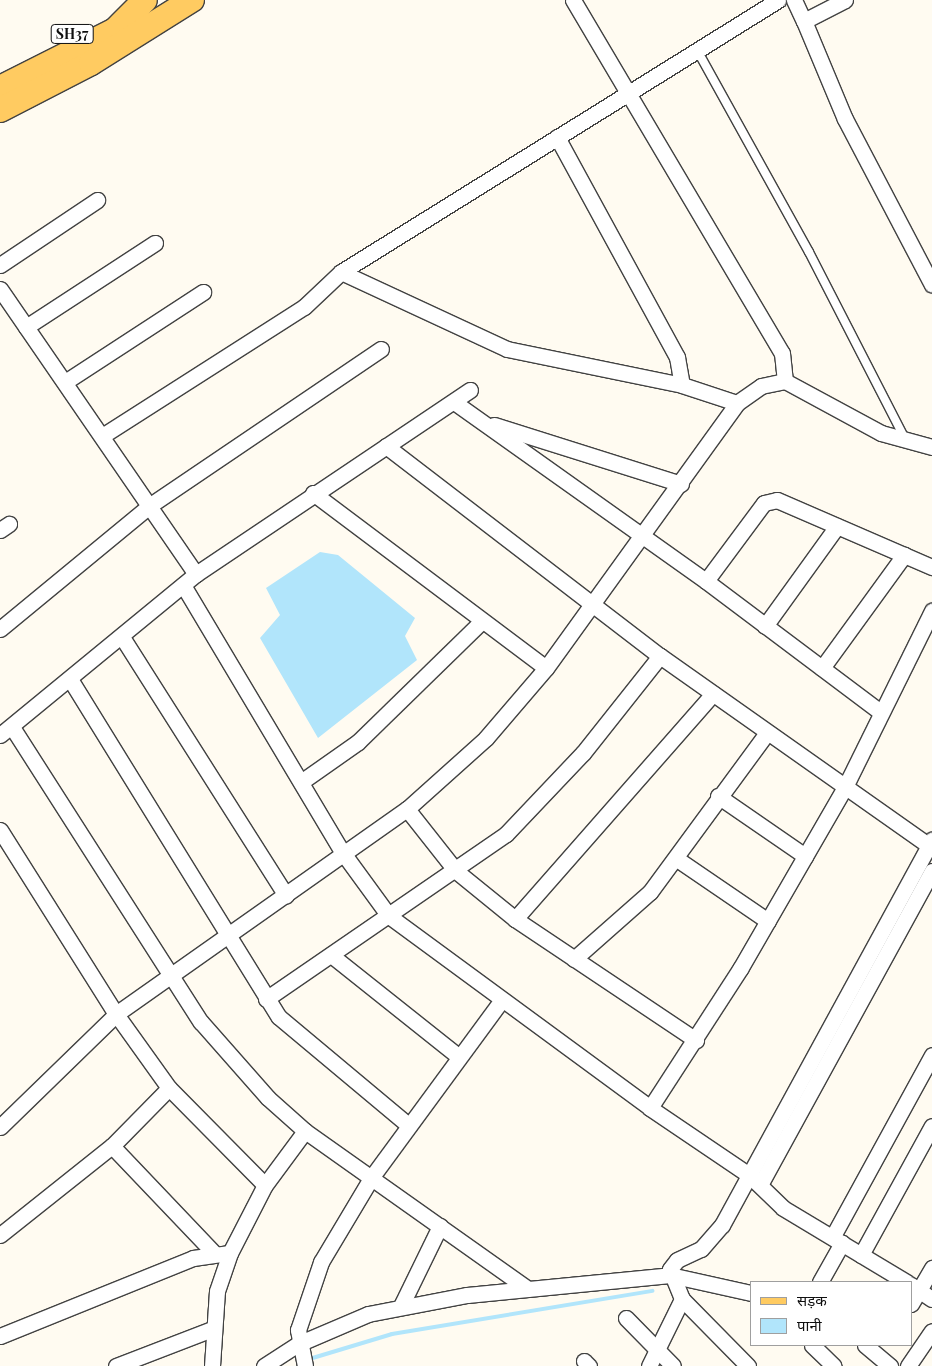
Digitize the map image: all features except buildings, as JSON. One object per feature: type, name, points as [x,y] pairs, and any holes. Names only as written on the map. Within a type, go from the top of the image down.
[{"type":"main road","points":[[0,88],[115,30],[145,0]]},
{"type":"main road","name":"SH37","points":[[0,70],[145,0]]},
{"type":"main road","points":[[0,110],[151,26],[192,0]]},
{"type":"main road","points":[[115,30],[151,26]]},
{"type":"street","points":[[573,0],[782,353],[785,381]]},
{"type":"street","points":[[102,436],[304,307],[341,272],[778,0]]},
{"type":"street","points":[[794,0],[845,119],[932,285]]},
{"type":"street","points":[[804,22],[845,0]]},
{"type":"street","points":[[557,137],[677,357],[682,385]]},
{"type":"street","points":[[0,265],[98,200]]},
{"type":"street","points":[[26,327],[155,243]]},
{"type":"street","points":[[341,272],[507,349],[682,385],[737,403]]},
{"type":"street","points":[[0,289],[6,311],[26,327],[196,574]]},
{"type":"street","points":[[65,382],[203,292]]},
{"type":"street","points":[[0,629],[149,506],[381,349]]},
{"type":"street","points":[[0,1127],[116,1014],[225,935],[286,895],[407,809],[486,738],[546,668],[592,602],[681,484],[737,403],[761,386],[785,381],[852,420],[932,448]]},
{"type":"street","points":[[470,390],[313,493],[196,574],[6,731],[170,976],[227,1053],[305,1131],[528,1289]]},
{"type":"street","points":[[454,402],[641,537],[706,581],[879,711]]},
{"type":"street","points":[[480,421],[681,484]]},
{"type":"street","points":[[386,446],[660,656],[844,788],[931,844],[755,1180]]},
{"type":"street","points":[[313,493],[481,622],[546,668]]},
{"type":"street","points":[[706,581],[764,503],[777,500],[932,567]]},
{"type":"street","points":[[765,626],[837,526]]},
{"type":"street","points":[[822,668],[904,555]]},
{"type":"street","points":[[183,585],[343,853],[389,916],[650,1108],[755,1180],[782,1208],[904,1281]]},
{"type":"street","points":[[650,1108],[696,1040],[768,922],[844,788],[879,711],[932,611]]},
{"type":"street","points":[[301,782],[358,742],[481,622]]},
{"type":"street","points":[[122,637],[286,895]]},
{"type":"street","points":[[266,999],[456,871],[538,803],[660,656]]},
{"type":"street","points":[[70,679],[225,935],[279,1017],[322,1057],[408,1125]]},
{"type":"street","points":[[515,918],[714,694]]},
{"type":"street","points":[[574,960],[650,892],[677,859],[718,796],[767,733]]},
{"type":"street","points":[[718,796],[805,856]]},
{"type":"street","points":[[407,809],[456,871],[515,918],[574,960],[696,1040]]},
{"type":"street","points":[[0,830],[116,1014],[169,1088],[264,1185]]},
{"type":"street","points":[[677,859],[768,922]]},
{"type":"street","points":[[748,1366],[682,1300],[670,1275],[672,1264],[712,1238],[755,1180],[932,871]]},
{"type":"street","points":[[331,955],[458,1056]]},
{"type":"street","points":[[305,1366],[299,1347],[301,1314],[321,1262],[371,1178],[458,1056],[501,1000]]},
{"type":"street","points":[[820,1281],[838,1240],[932,1055]]},
{"type":"street","points":[[0,1235],[112,1146],[169,1088]]},
{"type":"street","points":[[861,1255],[932,1126]]},
{"type":"street","points":[[212,1366],[212,1329],[216,1292],[230,1254],[264,1185],[305,1131]]},
{"type":"street","points":[[112,1146],[214,1253]]},
{"type":"street","points":[[401,1306],[440,1226]]},
{"type":"street","points":[[0,1336],[214,1253],[230,1254]]},
{"type":"street","points":[[932,1268],[912,1286],[932,1299]]},
{"type":"street","points":[[264,1366],[368,1314],[401,1306],[528,1289],[670,1275],[750,1293]]},
{"type":"street","points":[[649,1366],[682,1300]]},
{"type":"street","points":[[626,1318],[673,1366]]},
{"type":"street","points":[[116,1366],[212,1329]]},
{"type":"street","points":[[908,1366],[932,1331]]},
{"type":"street","points":[[813,1346],[834,1366]]},
{"type":"street","points":[[868,1346],[886,1356]]},
{"type":"lane","points":[[697,50],[810,252],[905,440]]},
{"type":"water","points":[[320,552],[338,555],[415,618],[405,636],[417,660],[318,738],[260,638],[280,615],[266,588]]},
{"type":"waterway","points":[[306,1360],[392,1334],[652,1291]]}]
